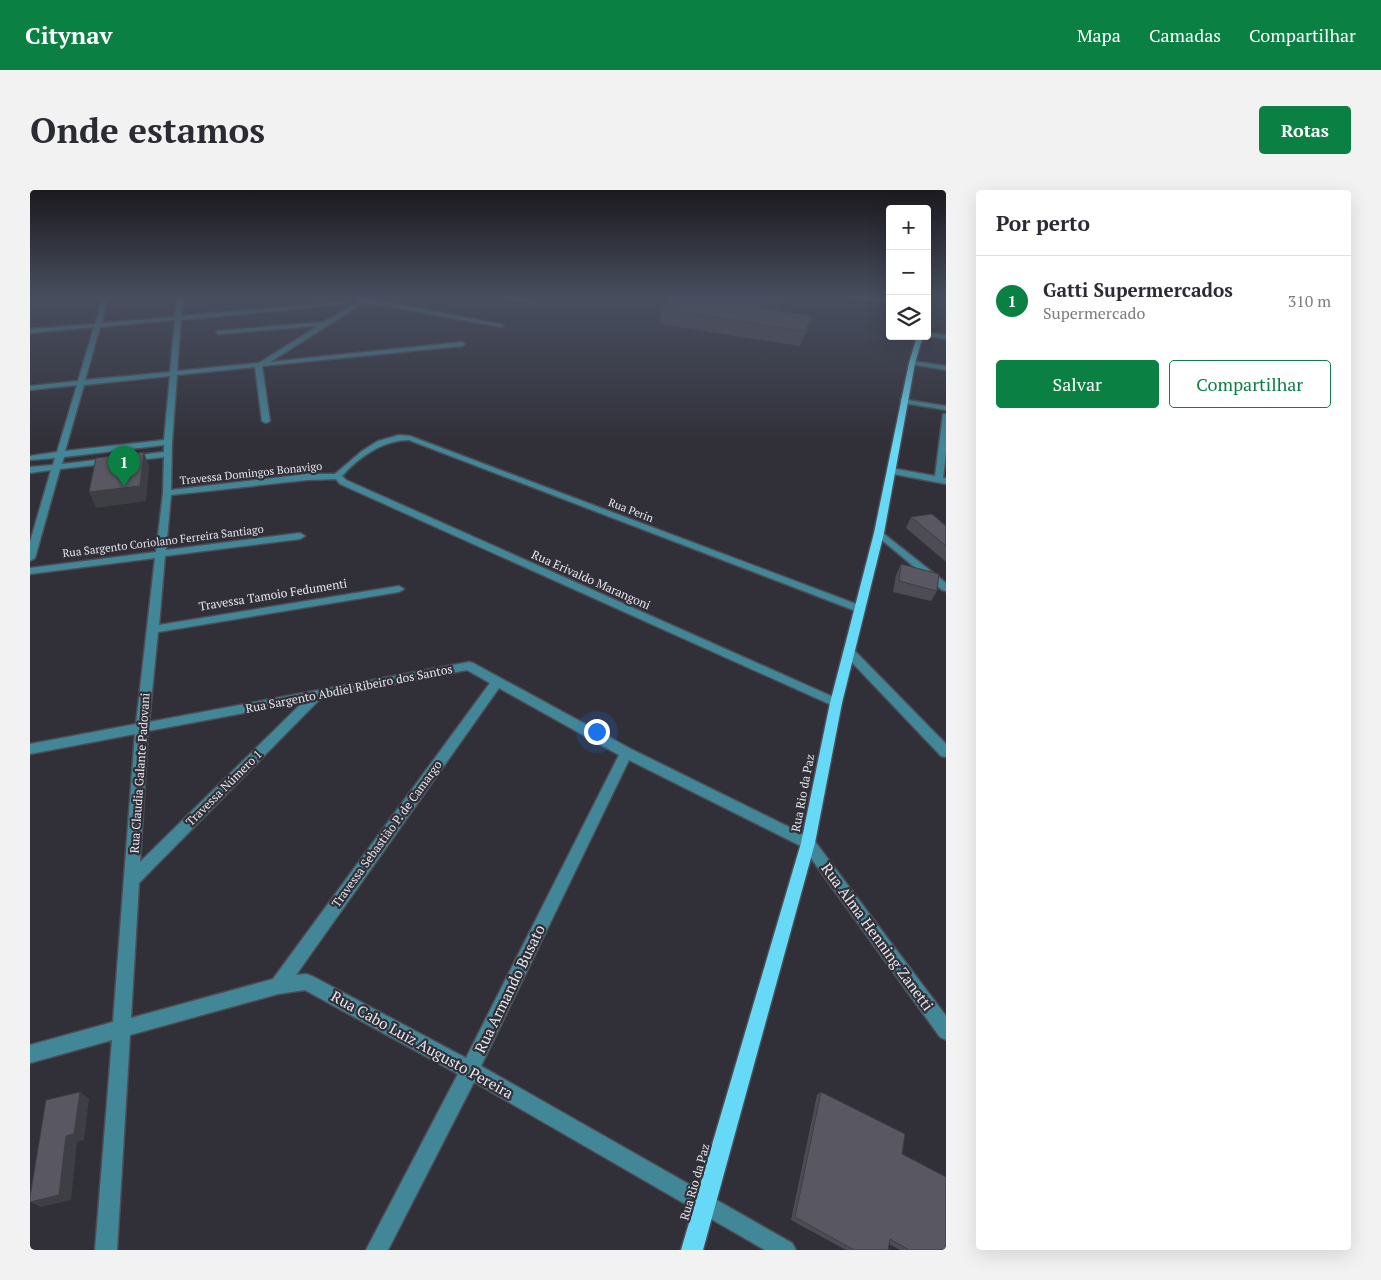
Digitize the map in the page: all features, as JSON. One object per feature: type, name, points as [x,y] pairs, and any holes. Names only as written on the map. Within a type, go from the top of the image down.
[{"type":"main road","name":"Rua Rio da Paz","points":[[692,1250],[808,843],[836,703],[879,533],[904,401],[917,346]]},
{"type":"street","points":[[30,558],[93,346]]},
{"type":"street","name":"Rua Claudia Galante Padovani","points":[[106,1250],[142,729],[167,494],[176,346]]},
{"type":"street","points":[[258,366],[289,346]]},
{"type":"street","points":[[30,388],[439,346]]},
{"type":"street","points":[[912,363],[946,368]]},
{"type":"street","points":[[258,366],[266,421]]},
{"type":"street","points":[[904,401],[946,408]]},
{"type":"street","points":[[891,471],[943,481],[946,416]]},
{"type":"street","name":"Rua Perin","points":[[338,476],[383,440],[394,437],[410,438],[860,609]]},
{"type":"street","points":[[30,458],[169,448]]},
{"type":"street","points":[[30,470],[169,448]]},
{"type":"street","name":"Travessa Domingos Bonavigo","points":[[167,494],[307,477],[338,476]]},
{"type":"street","name":"Rua Erivaldo Marangoni","points":[[338,476],[343,482],[836,703]]},
{"type":"street","points":[[879,533],[946,588]]},
{"type":"street","name":"Rua Sargento Coriolano Ferreira Santiago","points":[[30,571],[300,536]]},
{"type":"street","name":"Travessa Tamoio Fedumenti","points":[[153,629],[399,589]]},
{"type":"street","points":[[849,652],[946,752]]},
{"type":"street","name":"Rua Sargento Abdiel Ribeiro dos Santos","points":[[30,749],[469,666],[626,753],[808,843]]},
{"type":"street","name":"Travessa Sebastião P. de Camargo","points":[[278,986],[497,682]]},
{"type":"street","name":"Travessa Número 1","points":[[132,881],[317,696]]},
{"type":"street","name":"Rua Armando Busato","points":[[378,1250],[470,1070],[626,753]]},
{"type":"street","name":"Rua Alma Henning Zanetti","points":[[808,843],[946,1031]]},
{"type":"street","name":"Rua Cabo Luiz Augusto Pereira","points":[[30,1054],[278,986],[306,982],[470,1070],[785,1250]]},
{"type":"building","points":[[144,452],[140,486],[89,492],[96,458]]},
{"type":"building","points":[[932,514],[946,526],[946,546],[911,517]]},
{"type":"building","points":[[901,564],[939,574],[937,591],[899,581]]},
{"type":"building","points":[[80,1092],[74,1134],[66,1136],[59,1195],[30,1202],[46,1100]]},
{"type":"building","points":[[821,1092],[905,1134],[902,1154],[946,1177],[946,1250],[909,1250],[890,1239],[888,1250],[854,1250],[795,1217]]},
{"type":"place","name":"Gatti Supermercados","points":[[124,487]]}]
